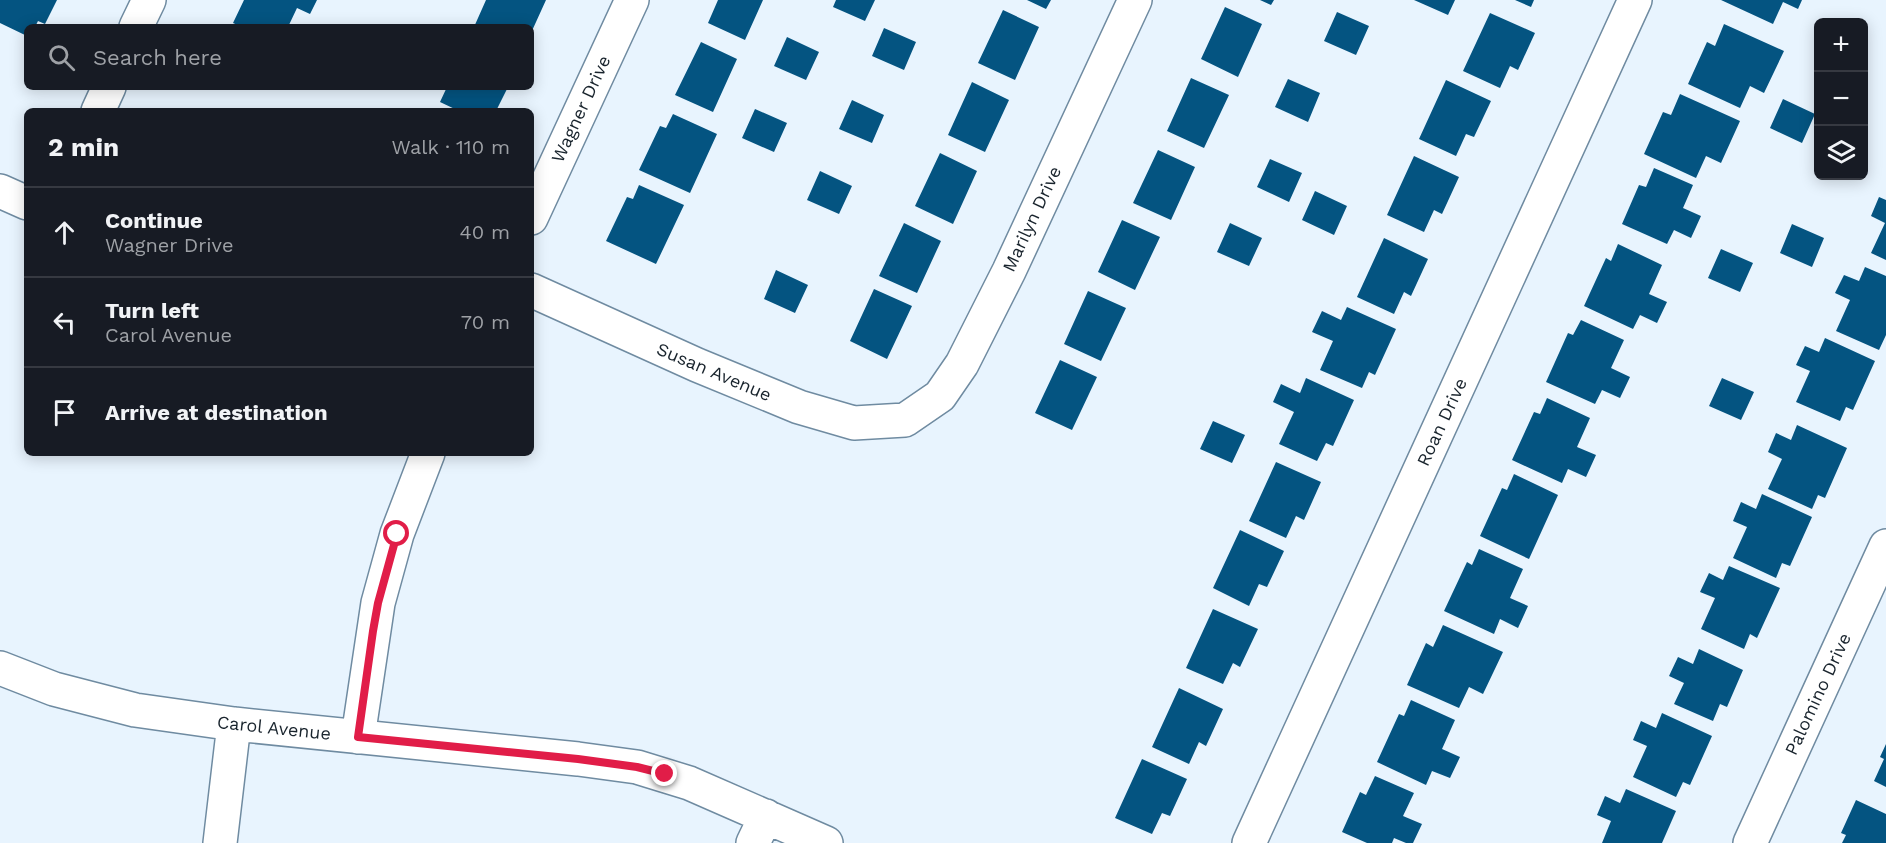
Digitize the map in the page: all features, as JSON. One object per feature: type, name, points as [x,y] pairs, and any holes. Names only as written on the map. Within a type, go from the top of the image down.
[{"type":"street","points":[[137,24],[149,0]]},
{"type":"street","name":"Wagner Drive","points":[[534,212],[632,0]]},
{"type":"street","name":"Marilyn Drive","points":[[905,420],[940,396],[962,364],[1009,271],[1135,0]]},
{"type":"street","name":"Roan Drive","points":[[1250,843],[1635,0]]},
{"type":"street","points":[[99,108],[108,90]]},
{"type":"street","points":[[0,191],[24,202]]},
{"type":"street","name":"Susan Avenue","points":[[534,291],[697,365],[799,407],[854,423],[905,420]]},
{"type":"street","points":[[358,737],[378,603],[397,534],[427,456]]},
{"type":"street","name":"Palomino Drive","points":[[1749,843],[1886,546]]},
{"type":"street","name":"Carol Avenue","points":[[0,668],[54,689],[112,705],[234,724],[637,767],[689,783],[759,829],[826,843]]},
{"type":"street","points":[[220,843],[234,724]]},
{"type":"building","points":[[0,0],[57,0],[45,24],[38,21],[36,24],[24,24],[24,35],[0,23]]},
{"type":"building","points":[[244,0],[317,0],[310,14],[297,8],[289,24],[233,23]]},
{"type":"building","points":[[486,0],[546,0],[534,26],[534,24],[475,24]]},
{"type":"building","points":[[718,0],[763,0],[745,40],[708,23]]},
{"type":"building","points":[[836,0],[875,0],[865,21],[833,7]]},
{"type":"building","points":[[1027,0],[1051,0],[1046,9]]},
{"type":"building","points":[[1260,0],[1274,0],[1271,5]]},
{"type":"building","points":[[1414,0],[1455,0],[1448,15]]},
{"type":"building","points":[[1515,0],[1534,0],[1531,7]]},
{"type":"building","points":[[1721,0],[1802,0],[1798,9],[1783,2],[1773,24]]},
{"type":"building","points":[[1225,7],[1262,24],[1238,77],[1201,59]]},
{"type":"building","points":[[1003,10],[1039,27],[1015,80],[978,63]]},
{"type":"building","points":[[1337,12],[1369,26],[1356,55],[1324,41]]},
{"type":"building","points":[[1490,13],[1535,33],[1518,70],[1510,66],[1500,88],[1463,71]]},
{"type":"building","points":[[1724,24],[1784,51],[1764,93],[1750,86],[1740,108],[1688,84],[1707,42],[1715,46]]},
{"type":"building","points":[[884,28],[916,42],[904,70],[872,56]]},
{"type":"building","points":[[787,37],[819,52],[806,80],[774,66]]},
{"type":"building","points":[[701,42],[737,59],[713,112],[675,95]]},
{"type":"building","points":[[1191,78],[1229,95],[1204,148],[1167,131]]},
{"type":"building","points":[[1288,79],[1320,93],[1308,122],[1275,107]]},
{"type":"building","points":[[1446,80],[1491,101],[1474,137],[1466,134],[1456,156],[1419,139]]},
{"type":"building","points":[[972,82],[1009,100],[985,152],[948,135]]},
{"type":"building","points":[[446,90],[506,90],[498,108],[453,108],[440,102]]},
{"type":"building","points":[[1680,94],[1740,121],[1721,163],[1706,156],[1696,178],[1644,154],[1663,112],[1671,115]]},
{"type":"building","points":[[1783,99],[1814,114],[1802,143],[1770,128]]},
{"type":"building","points":[[852,100],[884,115],[872,143],[839,129]]},
{"type":"building","points":[[755,109],[787,123],[774,152],[742,138]]},
{"type":"building","points":[[673,114],[717,134],[690,193],[639,170],[660,126],[666,128]]},
{"type":"building","points":[[1158,150],[1195,167],[1171,220],[1133,203]]},
{"type":"building","points":[[940,153],[977,171],[953,224],[915,206]]},
{"type":"building","points":[[1414,156],[1459,177],[1442,214],[1434,210],[1424,232],[1387,215]]},
{"type":"building","points":[[1270,159],[1302,173],[1289,202],[1257,187]]},
{"type":"building","points":[[1654,168],[1693,185],[1683,208],[1701,216],[1691,238],[1674,230],[1667,244],[1622,224],[1639,185],[1646,187]]},
{"type":"building","points":[[820,171],[852,186],[839,214],[807,200]]},
{"type":"building","points":[[639,185],[684,205],[656,264],[606,241],[627,197],[633,199]]},
{"type":"building","points":[[1315,191],[1347,206],[1334,235],[1302,220]]},
{"type":"building","points":[[1879,197],[1886,200],[1886,260],[1871,253],[1885,223],[1871,216]]},
{"type":"building","points":[[1122,220],[1160,237],[1135,290],[1098,272]]},
{"type":"building","points":[[904,223],[941,241],[917,293],[879,276]]},
{"type":"building","points":[[1230,223],[1262,238],[1249,266],[1217,252]]},
{"type":"building","points":[[1792,224],[1824,238],[1812,267],[1780,253]]},
{"type":"building","points":[[1384,238],[1428,259],[1411,296],[1404,292],[1394,314],[1357,297]]},
{"type":"building","points":[[1618,244],[1662,265],[1649,294],[1667,302],[1657,323],[1640,315],[1633,329],[1584,306],[1606,258],[1611,261]]},
{"type":"building","points":[[1721,249],[1753,263],[1740,292],[1708,278]]},
{"type":"building","points":[[1865,267],[1886,276],[1886,335],[1879,350],[1836,331],[1850,300],[1835,293],[1844,275],[1859,281]]},
{"type":"building","points":[[776,270],[808,285],[795,313],[764,299]]},
{"type":"building","points":[[874,289],[912,306],[887,359],[850,341]]},
{"type":"building","points":[[1088,291],[1126,308],[1101,361],[1064,344]]},
{"type":"building","points":[[1347,307],[1396,329],[1375,375],[1369,372],[1362,388],[1320,370],[1333,341],[1312,332],[1322,311],[1341,320]]},
{"type":"building","points":[[1581,320],[1624,340],[1611,368],[1630,377],[1620,398],[1602,390],[1595,404],[1546,382],[1568,333],[1573,335]]},
{"type":"building","points":[[1825,338],[1875,361],[1853,410],[1846,407],[1840,421],[1796,402],[1810,371],[1796,365],[1805,346],[1819,352]]},
{"type":"building","points":[[1060,360],[1097,377],[1072,430],[1035,413]]},
{"type":"building","points":[[1306,378],[1354,400],[1333,446],[1326,443],[1317,461],[1279,444],[1294,412],[1273,402],[1281,384],[1300,393]]},
{"type":"building","points":[[1722,378],[1754,392],[1741,420],[1709,406]]},
{"type":"building","points":[[1547,398],[1590,418],[1577,447],[1596,455],[1586,477],[1568,469],[1562,483],[1512,460],[1534,412],[1540,414]]},
{"type":"building","points":[[1213,421],[1245,435],[1232,463],[1200,449]]},
{"type":"building","points":[[1797,425],[1847,448],[1825,498],[1818,495],[1812,509],[1768,489],[1782,459],[1768,452],[1776,433],[1791,440]]},
{"type":"building","points":[[1276,462],[1321,482],[1304,520],[1296,516],[1286,538],[1249,521]]},
{"type":"building","points":[[1514,474],[1558,495],[1529,559],[1480,536],[1502,488],[1507,490]]},
{"type":"building","points":[[1762,494],[1812,517],[1790,566],[1782,563],[1776,578],[1733,558],[1747,527],[1733,521],[1741,502],[1756,509]]},
{"type":"building","points":[[1240,530],[1284,551],[1267,587],[1259,584],[1249,606],[1213,588]]},
{"type":"building","points":[[1479,549],[1523,569],[1510,598],[1528,606],[1518,628],[1500,619],[1494,634],[1444,611],[1467,562],[1472,565]]},
{"type":"building","points":[[1729,566],[1780,588],[1757,638],[1750,634],[1744,649],[1701,629],[1715,598],[1700,592],[1709,573],[1723,580]]},
{"type":"building","points":[[1213,609],[1258,629],[1240,667],[1233,663],[1223,684],[1186,668]]},
{"type":"building","points":[[1443,625],[1503,652],[1483,694],[1469,687],[1459,708],[1407,685],[1426,643],[1433,647]]},
{"type":"building","points":[[1699,649],[1743,670],[1727,707],[1720,704],[1713,721],[1674,704],[1684,683],[1669,676],[1678,657],[1693,664]]},
{"type":"building","points":[[1179,688],[1223,709],[1206,746],[1199,742],[1189,764],[1152,747]]},
{"type":"building","points":[[1411,700],[1455,720],[1442,749],[1460,757],[1450,778],[1432,771],[1426,785],[1377,762],[1399,714],[1404,716]]},
{"type":"building","points":[[1662,713],[1712,736],[1690,785],[1683,782],[1676,797],[1633,777],[1647,746],[1633,740],[1641,721],[1656,728]]},
{"type":"building","points":[[1886,744],[1886,787],[1874,781],[1884,759],[1880,757]]},
{"type":"building","points":[[1142,759],[1187,779],[1170,816],[1162,813],[1152,834],[1115,818]]},
{"type":"building","points":[[1375,776],[1414,793],[1403,816],[1422,824],[1413,843],[1394,838],[1392,843],[1367,843],[1342,832],[1360,792],[1366,795]]},
{"type":"building","points":[[1626,789],[1676,811],[1662,843],[1602,843],[1611,821],[1597,815],[1605,796],[1620,803]]},
{"type":"building","points":[[1856,800],[1886,814],[1886,843],[1842,843],[1846,835],[1841,833]]},
{"type":"route","points":[[397,534],[378,603],[358,737],[578,759],[637,767],[665,774]]}]
